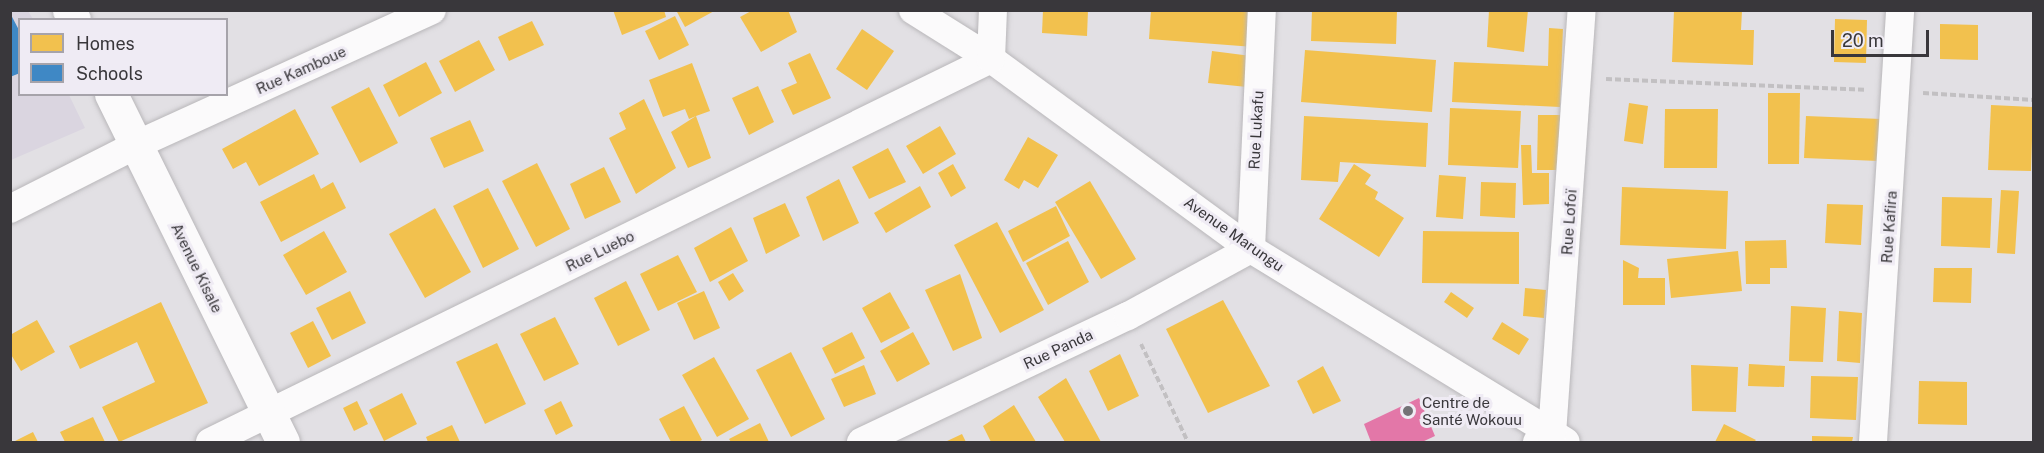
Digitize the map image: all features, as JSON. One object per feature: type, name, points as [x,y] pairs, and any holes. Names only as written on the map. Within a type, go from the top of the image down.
[{"type":"street","name":"Rue Kamboue","points":[[10,209],[136,145],[432,10]]},
{"type":"street","name":"Avenue Marungu","points":[[913,10],[991,59],[1251,249],[1551,440]]},
{"type":"street","points":[[991,59],[993,10]]},
{"type":"street","name":"Rue Lukafu","points":[[1251,249],[1262,10]]},
{"type":"street","name":"Rue Lofoï","points":[[1551,440],[1580,78],[1582,10]]},
{"type":"street","name":"Rue Kafira","points":[[1873,442],[1898,92],[1900,10]]},
{"type":"street","name":"Rue Luebo","points":[[210,442],[991,59]]},
{"type":"street","name":"Avenue Kisale","points":[[112,96],[283,442]]},
{"type":"street","name":"Rue Panda","points":[[861,442],[1128,316],[1251,249]]},
{"type":"path","points":[[1580,78],[2034,100]]},
{"type":"path","points":[[1128,316],[1188,442]]},
{"type":"shaded area","points":[[11,11],[28,11],[32,18],[18,18],[18,96],[69,96],[85,128],[11,160]]},
{"type":"building: Homes","points":[[613,10],[664,10],[666,17],[622,35]]},
{"type":"building: Homes","points":[[676,10],[716,10],[685,27]]},
{"type":"building: Homes","points":[[753,10],[788,10],[797,32],[761,52],[740,17]]},
{"type":"building: Homes","points":[[1043,10],[1088,10],[1087,36],[1042,33]]},
{"type":"building: Homes","points":[[1151,10],[1256,10],[1254,47],[1149,39]]},
{"type":"building: Homes","points":[[1312,10],[1397,10],[1396,44],[1311,41]]},
{"type":"building: Homes","points":[[1489,10],[1528,10],[1524,52],[1487,47]]},
{"type":"building: Homes","points":[[1674,10],[1742,11],[1741,30],[1754,30],[1753,65],[1672,62]]},
{"type":"building: Homes","points":[[675,16],[689,45],[659,60],[645,31]]},
{"type":"building: Homes","points":[[1835,19],[1867,20],[1866,63],[1834,62]]},
{"type":"building: Homes","points":[[532,21],[544,45],[509,61],[498,37]]},
{"type":"building: Homes","points":[[1940,24],[1978,25],[1978,60],[1940,59]]},
{"type":"building: Homes","points":[[1549,28],[1563,29],[1560,107],[1452,102],[1454,62],[1548,66]]},
{"type":"building: Homes","points":[[862,29],[894,51],[867,90],[836,69]]},
{"type":"building: Homes","points":[[479,40],[495,70],[455,92],[439,61]]},
{"type":"building: Homes","points":[[1305,50],[1436,60],[1432,112],[1301,102]]},
{"type":"building: Homes","points":[[1212,51],[1251,56],[1247,87],[1208,83]]},
{"type":"building: Homes","points":[[810,53],[831,98],[793,115],[781,90],[797,83],[788,63]]},
{"type":"building: Homes","points":[[426,62],[442,93],[399,117],[383,85]]},
{"type":"building: Homes","points":[[692,63],[710,111],[689,119],[685,109],[663,117],[649,80]]},
{"type":"building: Homes","points":[[758,86],[774,122],[749,135],[732,98]]},
{"type":"building: Homes","points":[[369,87],[398,143],[360,163],[331,107]]},
{"type":"building: Homes","points":[[1768,93],[1800,93],[1799,164],[1768,164]]},
{"type":"building: Homes","points":[[644,99],[676,168],[636,194],[609,138],[626,129],[619,113]]},
{"type":"building: Homes","points":[[1629,103],[1648,106],[1643,144],[1624,141]]},
{"type":"building: Homes","points":[[1991,105],[2033,107],[2031,171],[1988,170]]},
{"type":"building: Homes","points":[[1450,108],[1521,111],[1518,168],[1448,165]]},
{"type":"building: Homes","points":[[295,109],[319,154],[259,186],[246,162],[233,169],[222,149]]},
{"type":"building: Homes","points":[[1665,109],[1718,109],[1717,168],[1664,168]]},
{"type":"building: Homes","points":[[1538,115],[1560,115],[1559,170],[1537,170]]},
{"type":"building: Homes","points":[[696,116],[711,158],[688,168],[671,132]]},
{"type":"building: Homes","points":[[1304,116],[1428,123],[1426,167],[1340,162],[1338,182],[1301,180]]},
{"type":"building: Homes","points":[[1806,116],[1881,119],[1879,161],[1804,158]]},
{"type":"building: Homes","points":[[470,120],[484,151],[444,168],[430,138]]},
{"type":"building: Homes","points":[[940,126],[956,154],[923,174],[906,146]]},
{"type":"building: Homes","points":[[1028,137],[1058,155],[1038,188],[1024,180],[1019,189],[1004,180]]},
{"type":"building: Homes","points":[[1521,145],[1531,145],[1532,173],[1549,173],[1549,204],[1523,205]]},
{"type":"building: Homes","points":[[888,148],[906,182],[869,199],[852,167]]},
{"type":"building: Homes","points":[[537,163],[570,229],[536,247],[502,181]]},
{"type":"building: Homes","points":[[953,164],[966,188],[951,197],[938,173]]},
{"type":"building: Homes","points":[[1354,164],[1371,175],[1365,184],[1378,192],[1375,199],[1404,218],[1379,257],[1319,219]]},
{"type":"building: Homes","points":[[604,167],[621,202],[585,219],[570,184]]},
{"type":"building: Homes","points":[[314,174],[321,189],[333,182],[346,208],[281,242],[260,202]]},
{"type":"building: Homes","points":[[1439,175],[1466,177],[1463,219],[1436,217]]},
{"type":"building: Homes","points":[[839,179],[859,223],[823,241],[806,197]]},
{"type":"building: Homes","points":[[1090,181],[1136,259],[1101,279],[1055,202]]},
{"type":"building: Homes","points":[[1481,182],[1516,183],[1515,218],[1480,216]]},
{"type":"building: Homes","points":[[920,186],[931,207],[886,233],[874,213]]},
{"type":"building: Homes","points":[[1622,187],[1728,191],[1726,249],[1620,245]]},
{"type":"building: Homes","points":[[488,188],[519,249],[483,268],[453,206]]},
{"type":"building: Homes","points":[[2001,190],[2019,191],[2015,254],[1997,253]]},
{"type":"building: Homes","points":[[1942,197],[1992,198],[1990,248],[1941,246]]},
{"type":"building: Homes","points":[[785,203],[800,236],[766,254],[753,218]]},
{"type":"building: Homes","points":[[1827,204],[1863,205],[1861,245],[1825,243]]},
{"type":"building: Homes","points":[[1056,206],[1070,236],[1023,262],[1008,231]]},
{"type":"building: Homes","points":[[435,208],[471,272],[425,298],[389,234]]},
{"type":"building: Homes","points":[[997,222],[1044,310],[1000,333],[954,245]]},
{"type":"building: Homes","points":[[731,227],[748,261],[710,282],[694,248]]},
{"type":"building: Homes","points":[[324,231],[347,272],[306,295],[283,255]]},
{"type":"building: Homes","points":[[1423,231],[1519,232],[1519,284],[1422,283]]},
{"type":"building: Homes","points":[[1786,240],[1787,268],[1770,268],[1770,284],[1746,284],[1745,241]]},
{"type":"building: Homes","points":[[1068,241],[1089,282],[1048,305],[1026,263]]},
{"type":"building: Homes","points":[[1738,251],[1742,291],[1671,298],[1667,259]]},
{"type":"building: Homes","points":[[678,255],[697,292],[658,311],[640,274]]},
{"type":"building: Homes","points":[[1623,260],[1639,268],[1638,278],[1665,278],[1665,305],[1623,305]]},
{"type":"building: Homes","points":[[1934,268],[1972,268],[1971,303],[1933,302]]},
{"type":"building: Homes","points":[[733,273],[744,291],[729,301],[718,282]]},
{"type":"building: Homes","points":[[960,274],[982,338],[953,351],[925,290]]},
{"type":"building: Homes","points":[[626,281],[650,330],[618,346],[594,298]]},
{"type":"building: Homes","points":[[1525,288],[1546,290],[1544,318],[1523,316]]},
{"type":"building: Homes","points":[[350,291],[366,323],[332,340],[316,308]]},
{"type":"building: Homes","points":[[704,291],[720,328],[694,340],[677,303]]},
{"type":"building: Homes","points":[[890,292],[910,328],[881,343],[862,308]]},
{"type":"building: Homes","points":[[1451,292],[1474,308],[1467,318],[1444,302]]},
{"type":"building: Homes","points":[[1223,300],[1270,386],[1208,413],[1166,329]]},
{"type":"building: Homes","points":[[161,302],[208,403],[119,442],[102,407],[155,382],[137,342],[80,369],[69,346]]},
{"type":"building: Homes","points":[[1791,306],[1826,308],[1823,362],[1789,361]]},
{"type":"building: Homes","points":[[1839,311],[1862,313],[1860,363],[1837,361]]},
{"type":"building: Homes","points":[[555,317],[579,364],[544,381],[520,334]]},
{"type":"building: Homes","points":[[37,320],[55,352],[21,371],[10,353],[10,335]]},
{"type":"building: Homes","points":[[313,321],[331,356],[308,368],[290,333]]},
{"type":"building: Homes","points":[[1502,322],[1529,339],[1519,355],[1492,339]]},
{"type":"building: Homes","points":[[852,332],[865,358],[835,374],[822,348]]},
{"type":"building: Homes","points":[[913,332],[930,364],[897,382],[880,351]]},
{"type":"building: Homes","points":[[497,343],[526,404],[485,424],[456,362]]},
{"type":"building: Homes","points":[[791,352],[825,419],[791,437],[756,370]]},
{"type":"building: Homes","points":[[1120,354],[1139,396],[1108,411],[1089,371]]},
{"type":"building: Homes","points":[[714,357],[749,419],[717,437],[682,375]]},
{"type":"building: Homes","points":[[1749,364],[1785,366],[1784,387],[1748,386]]},
{"type":"building: Homes","points":[[864,365],[876,394],[844,407],[831,379]]},
{"type":"building: Homes","points":[[1691,365],[1738,367],[1736,412],[1692,411]]},
{"type":"building: Homes","points":[[1323,366],[1341,401],[1313,414],[1297,381]]},
{"type":"building: Homes","points":[[1811,376],[1858,377],[1856,420],[1810,418]]},
{"type":"building: Homes","points":[[1066,378],[1101,442],[1065,442],[1038,397]]},
{"type":"building: Homes","points":[[1919,381],[1967,382],[1967,425],[1918,424]]},
{"type":"building: Homes","points":[[402,393],[417,424],[384,441],[369,410]]},
{"type":"building: Homes","points":[[357,401],[368,424],[354,431],[343,408]]},
{"type":"building: Homes","points":[[561,401],[573,426],[556,435],[544,410]]},
{"type":"building: Homes","points":[[1014,405],[1036,442],[991,442],[983,426]]},
{"type":"building: Homes","points":[[684,406],[702,440],[698,442],[671,442],[659,419]]},
{"type":"building: Homes","points":[[93,417],[105,442],[65,442],[60,432]]},
{"type":"building: Homes","points":[[760,423],[769,442],[731,442],[729,439]]},
{"type":"building: Homes","points":[[1724,424],[1756,440],[1754,442],[1715,442]]},
{"type":"building: Homes","points":[[452,425],[460,442],[428,442],[426,437]]},
{"type":"building: Homes","points":[[33,432],[38,442],[13,442]]},
{"type":"building: Homes","points":[[962,434],[966,442],[945,442]]},
{"type":"building: Homes","points":[[1812,436],[1853,437],[1852,442],[1812,442]]},
{"type":"building: Schools","points":[[10,13],[18,28],[18,74],[10,77]]},
{"type":"building: Health","name":"Centre de Santé Wokouu","points":[[1419,398],[1435,436],[1422,442],[1371,442],[1364,424]]},
{"type":"place","name":"Centre de Santé Wokouu","points":[[1408,411]]}]
